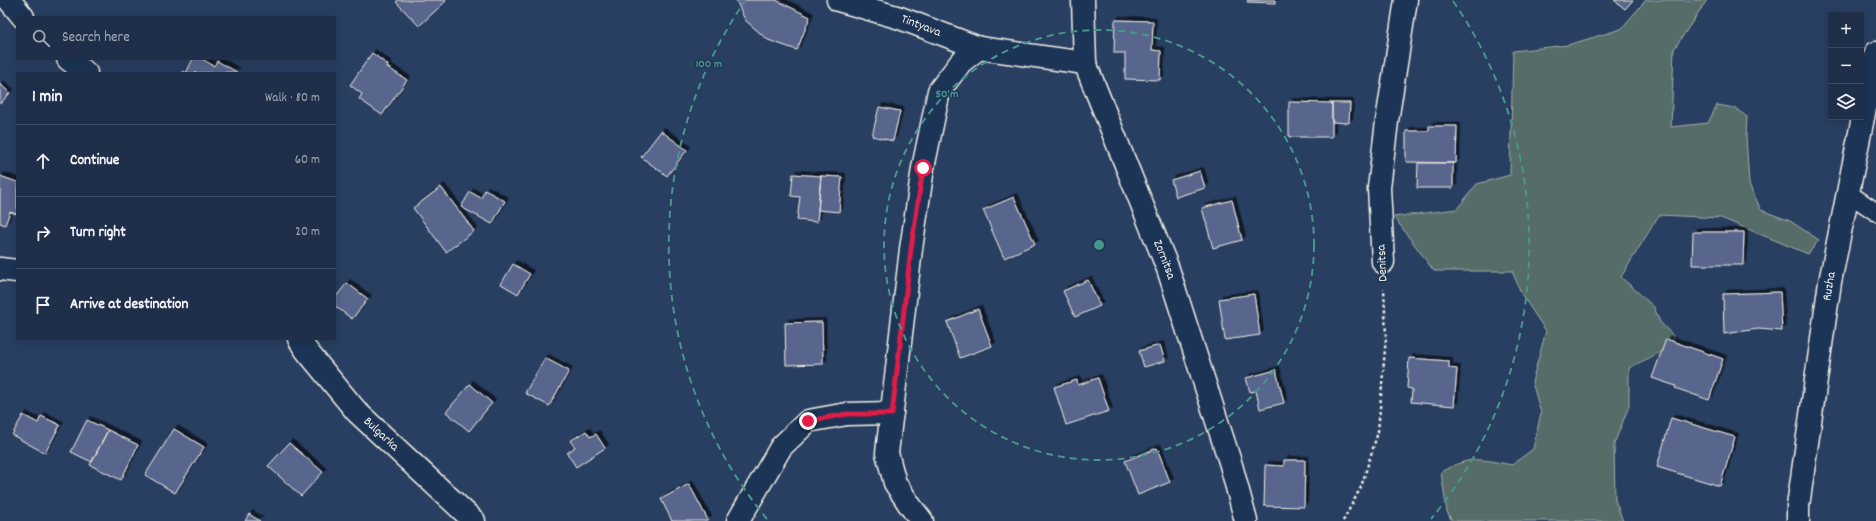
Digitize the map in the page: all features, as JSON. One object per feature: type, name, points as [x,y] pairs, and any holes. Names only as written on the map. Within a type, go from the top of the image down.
[{"type":"street","points":[[9,0],[23,16]]},
{"type":"street","name":"Tintyava","points":[[838,0],[900,18],[980,48],[1085,63]]},
{"type":"street","name":"Zornitsa","points":[[1083,0],[1085,63],[1168,269],[1231,465],[1246,515],[1246,521]]},
{"type":"street","name":"Denitsa","points":[[1383,262],[1379,188],[1387,121],[1406,0]]},
{"type":"street","points":[[922,521],[895,483],[887,453],[911,249],[923,168],[939,91],[962,62],[980,48]]},
{"type":"street","name":"Ruzha","points":[[1798,521],[1798,506],[1830,282],[1876,53]]},
{"type":"street","points":[[69,60],[85,72]]},
{"type":"street","points":[[0,269],[16,270]]},
{"type":"street","name":"Bulgarka","points":[[300,340],[306,350],[358,412],[474,521]]},
{"type":"street","points":[[738,521],[781,447],[808,421],[847,414],[892,414]]},
{"type":"lane","points":[[1848,193],[1876,212]]},
{"type":"path","name":"Denitsa","points":[[1343,521],[1361,487],[1378,432],[1386,337],[1383,262]]},
{"type":"green space","points":[[1646,0],[1707,0],[1674,49],[1671,127],[1708,123],[1717,105],[1735,108],[1747,117],[1746,136],[1749,184],[1761,210],[1790,221],[1819,240],[1808,254],[1721,218],[1659,215],[1621,277],[1654,307],[1660,322],[1675,338],[1659,353],[1629,368],[1629,406],[1614,444],[1615,500],[1623,521],[1452,521],[1447,512],[1441,472],[1460,463],[1476,460],[1492,461],[1512,465],[1533,449],[1541,413],[1532,382],[1546,331],[1522,295],[1512,271],[1434,271],[1394,217],[1457,209],[1477,184],[1510,175],[1513,51],[1568,45],[1621,29]]},
{"type":"building","points":[[398,0],[447,0],[419,26],[396,2]]},
{"type":"building","points":[[736,0],[776,0],[810,17],[797,50],[768,40],[745,20]]},
{"type":"building","points":[[1248,0],[1275,0],[1275,3],[1247,2]]},
{"type":"building","points":[[1614,0],[1633,0],[1625,9]]},
{"type":"building","points":[[1115,20],[1153,21],[1152,50],[1161,51],[1160,80],[1125,79],[1125,53],[1114,53]]},
{"type":"building","points":[[372,53],[388,65],[387,67],[407,80],[382,115],[359,99],[362,94],[350,85]]},
{"type":"building","points":[[192,60],[204,60],[214,66],[217,61],[237,72],[186,72]]},
{"type":"building","points":[[0,84],[10,93],[0,104]]},
{"type":"building","points":[[1289,102],[1332,103],[1332,137],[1289,137]]},
{"type":"building","points":[[1332,103],[1350,103],[1349,123],[1332,122]]},
{"type":"building","points":[[879,107],[900,111],[893,141],[872,136]]},
{"type":"building","points":[[1429,126],[1457,126],[1456,163],[1406,162],[1406,131],[1429,131]]},
{"type":"building","points":[[661,131],[687,150],[667,176],[641,157]]},
{"type":"building","points":[[1418,163],[1453,163],[1453,188],[1417,188]]},
{"type":"building","points":[[1200,171],[1205,188],[1176,197],[1171,180]]},
{"type":"building","points":[[793,174],[821,176],[817,222],[797,220],[800,197],[791,196]]},
{"type":"building","points":[[0,176],[16,182],[16,214],[10,212],[5,225],[0,223]]},
{"type":"building","points":[[821,176],[842,177],[839,212],[818,210]]},
{"type":"building","points":[[441,187],[474,231],[446,252],[413,208]]},
{"type":"building","points":[[485,190],[505,201],[492,224],[461,207],[470,192],[481,198]]},
{"type":"building","points":[[1014,197],[1035,244],[1004,258],[983,210]]},
{"type":"building","points":[[1232,200],[1242,240],[1213,248],[1202,208]]},
{"type":"building","points":[[1693,232],[1744,232],[1743,265],[1692,265]]},
{"type":"building","points":[[513,264],[530,274],[518,294],[501,284]]},
{"type":"building","points":[[1088,280],[1100,306],[1075,317],[1063,291]]},
{"type":"building","points":[[347,283],[368,299],[352,319],[336,307],[336,297]]},
{"type":"building","points":[[1780,292],[1782,331],[1758,329],[1724,334],[1723,294]]},
{"type":"building","points":[[1254,294],[1260,335],[1225,340],[1219,299]]},
{"type":"building","points":[[978,309],[992,346],[960,358],[947,322]]},
{"type":"building","points":[[822,322],[823,364],[786,365],[785,323]]},
{"type":"building","points":[[1666,339],[1723,359],[1709,400],[1652,378]]},
{"type":"building","points":[[1160,345],[1165,361],[1144,367],[1139,351]]},
{"type":"building","points":[[545,358],[569,371],[549,406],[525,393]]},
{"type":"building","points":[[1409,358],[1449,361],[1449,368],[1457,369],[1454,406],[1411,402],[1412,389],[1407,388]]},
{"type":"building","points":[[1276,370],[1284,403],[1260,409],[1256,391],[1250,392],[1246,378]]},
{"type":"building","points":[[1098,378],[1109,411],[1066,425],[1054,387],[1077,380],[1078,385]]},
{"type":"building","points":[[470,384],[492,403],[469,431],[446,412]]},
{"type":"building","points":[[23,415],[38,423],[41,416],[60,425],[45,453],[12,435]]},
{"type":"building","points":[[1671,418],[1735,437],[1720,486],[1657,467]]},
{"type":"building","points":[[87,420],[108,430],[92,462],[71,452]]},
{"type":"building","points":[[174,429],[204,447],[175,493],[145,475]]},
{"type":"building","points":[[108,430],[138,445],[121,480],[90,465]]},
{"type":"building","points":[[586,431],[590,437],[596,434],[605,448],[576,467],[567,453],[575,447],[570,441]]},
{"type":"building","points":[[289,443],[323,472],[301,496],[268,466]]},
{"type":"building","points":[[1157,448],[1170,482],[1138,495],[1125,461]]},
{"type":"building","points":[[1284,460],[1305,460],[1304,507],[1264,506],[1265,465],[1284,466]]},
{"type":"building","points":[[689,484],[708,520],[707,521],[672,521],[661,499]]},
{"type":"building","points":[[249,514],[260,521],[245,521]]},
{"type":"route","points":[[808,421],[847,414],[892,414],[911,249],[923,168]]}]
